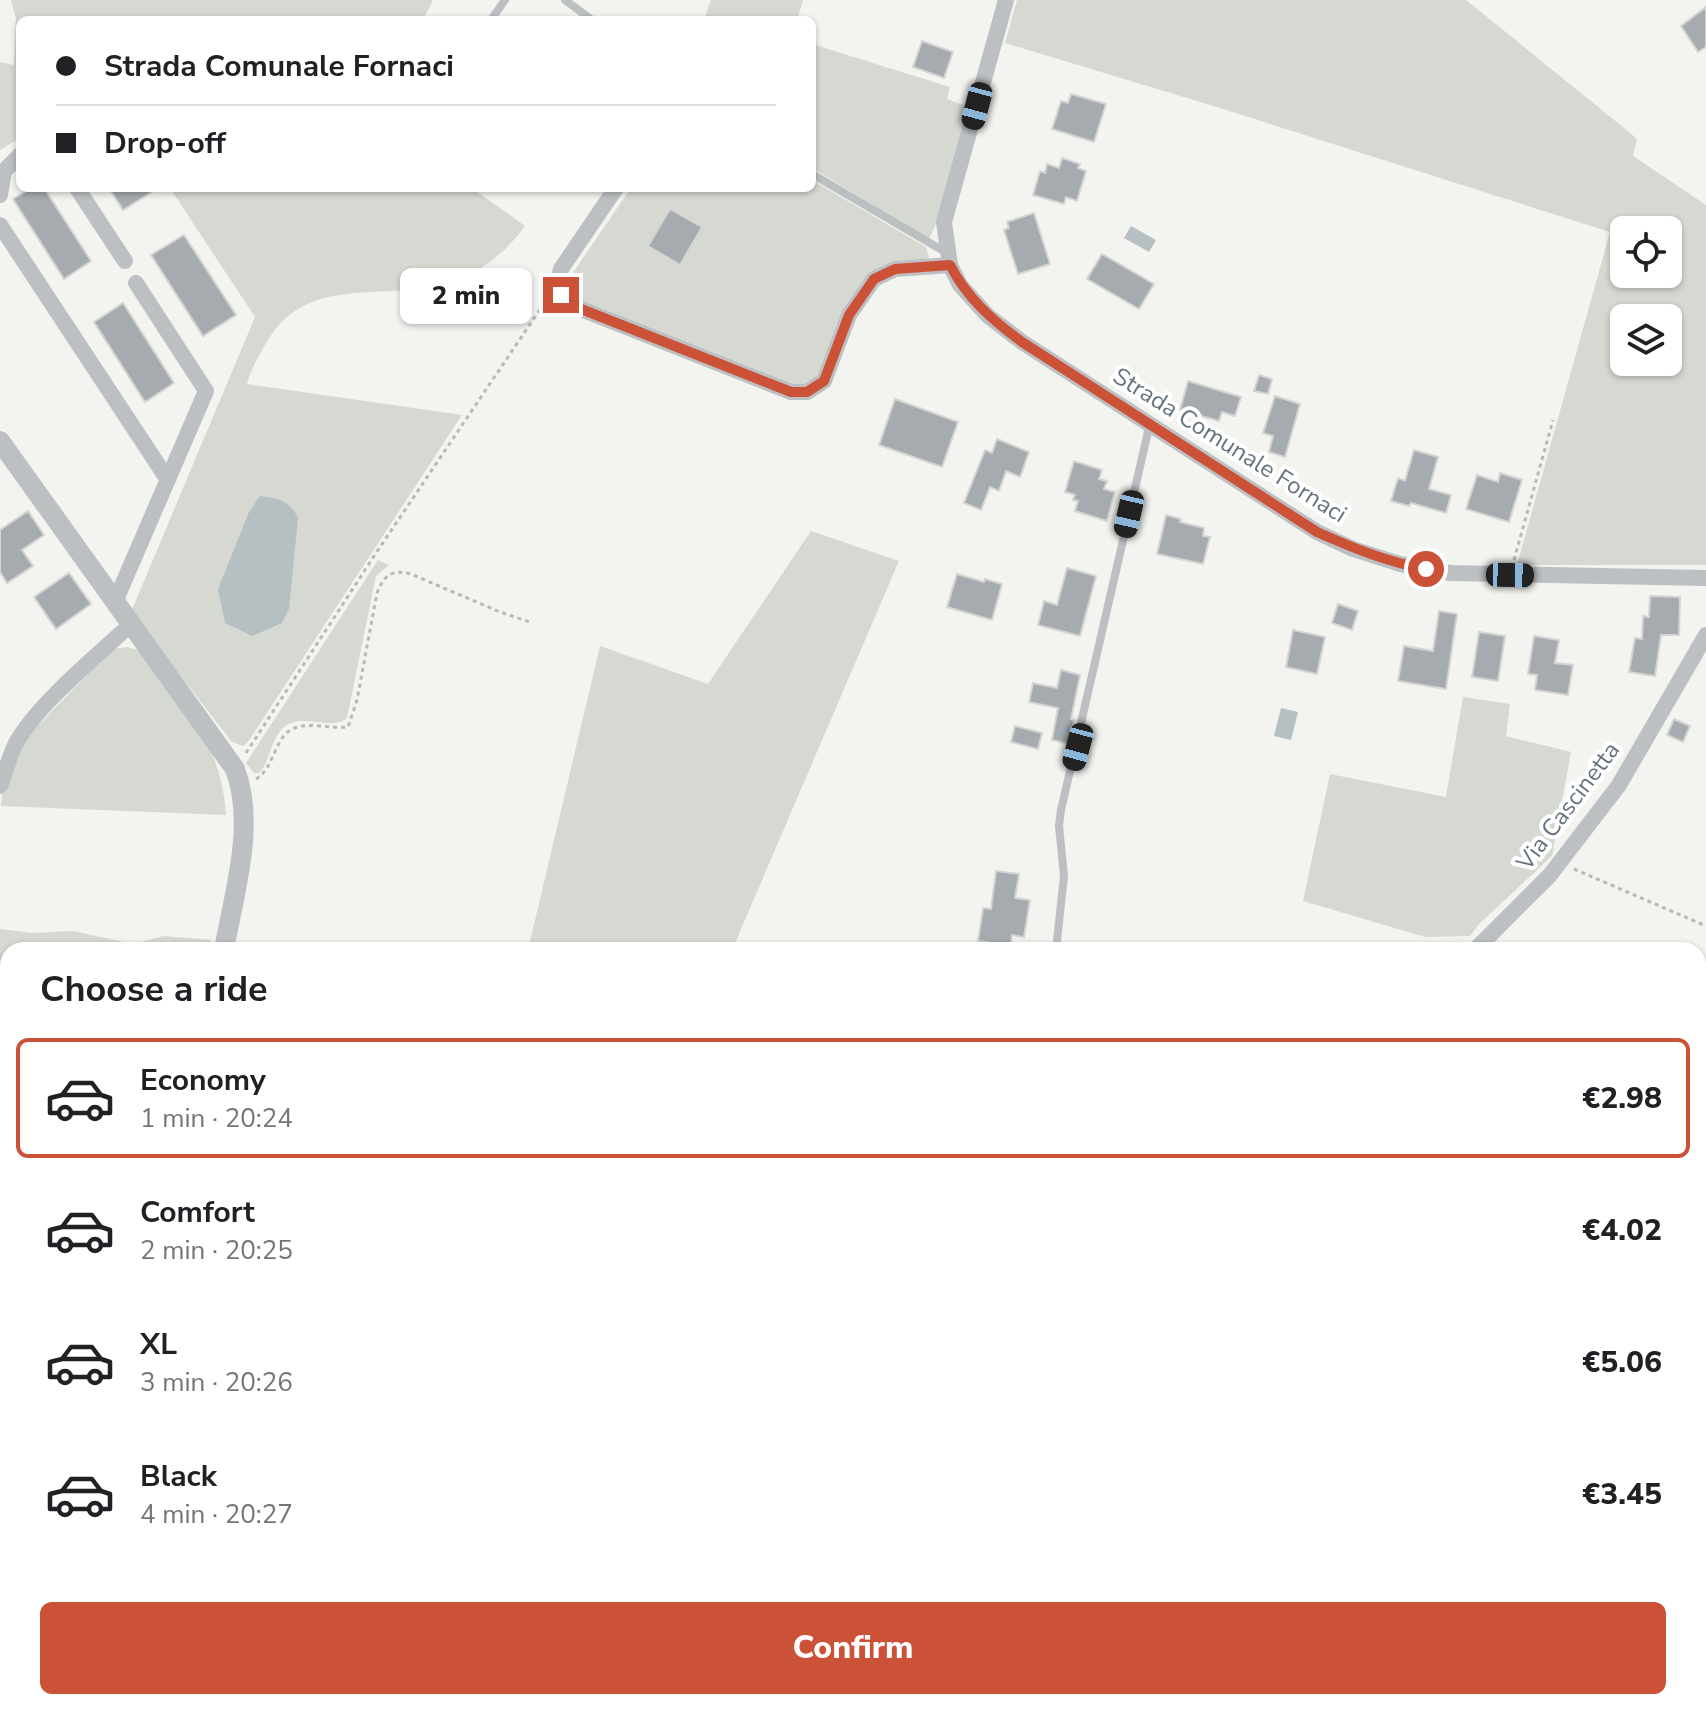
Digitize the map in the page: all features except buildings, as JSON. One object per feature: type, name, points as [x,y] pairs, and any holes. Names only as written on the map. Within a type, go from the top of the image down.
[{"type":"street","points":[[613,192],[566,261],[558,284],[561,295],[576,307],[791,392],[814,389],[824,381],[849,315],[874,279],[895,269],[949,259],[944,222],[1006,0]]},
{"type":"street","points":[[0,195],[4,171],[16,159]]},
{"type":"street","points":[[80,192],[125,261]]},
{"type":"street","points":[[0,225],[168,480]]},
{"type":"street","name":"Strada Comunale Fornaci","points":[[949,259],[960,285],[988,316],[1022,342],[1151,422],[1317,532],[1353,549],[1400,564],[1451,573],[1706,578]]},
{"type":"street","points":[[115,602],[206,391],[136,283]]},
{"type":"street","points":[[0,441],[238,777],[241,854],[225,942]]},
{"type":"street","points":[[0,786],[23,732],[56,695],[131,624]]},
{"type":"street","name":"Via Cascinetta","points":[[1483,942],[1560,863],[1619,785],[1706,635]]},
{"type":"lane","points":[[565,0],[587,16]]},
{"type":"lane","points":[[816,176],[949,259]]},
{"type":"lane","points":[[1057,942],[1063,895],[1061,810],[1151,422]]},
{"type":"path","points":[[238,777],[378,550],[558,284]]},
{"type":"path","points":[[1510,575],[1553,420]]},
{"type":"path","points":[[238,777],[264,772],[285,734],[291,729],[300,726],[348,727],[357,700],[377,593],[391,573],[411,574],[530,622]]},
{"type":"path","points":[[1560,863],[1706,926]]},
{"type":"shaded area","points":[[11,0],[433,0],[425,16],[16,16],[16,19]]},
{"type":"shaded area","points":[[711,0],[803,0],[798,16],[705,16]]},
{"type":"shaded area","points":[[1017,0],[1466,0],[1637,139],[1633,156],[1706,205],[1706,565],[1517,565],[1610,232],[1005,43]]},
{"type":"shaded area","points":[[16,19],[16,140],[0,150],[0,62],[14,65]]},
{"type":"shaded area","points":[[816,45],[950,87],[947,99],[971,108],[937,222],[929,239],[816,170]]},
{"type":"shaded area","points":[[816,182],[926,247],[930,261],[884,265],[873,274],[822,375],[803,389],[574,302],[564,286],[628,192],[816,192]]},
{"type":"shaded area","points":[[173,192],[478,192],[525,226],[496,257],[459,279],[408,290],[330,297],[307,304],[286,318],[259,356],[247,384],[462,415],[243,746],[232,742],[131,612],[255,317]]},
{"type":"shaded area","points":[[1131,226],[1156,240],[1149,252],[1124,238]]},
{"type":"shaded area","points":[[260,496],[283,501],[298,518],[289,609],[282,623],[252,636],[225,623],[218,589],[249,512]]},
{"type":"shaded area","points":[[811,531],[899,561],[735,942],[530,942],[600,646],[708,684]]},
{"type":"shaded area","points":[[378,560],[389,565],[376,576],[347,718],[333,723],[299,721],[284,727],[263,768],[259,773],[254,773],[246,763]]},
{"type":"shaded area","points":[[128,647],[140,651],[198,727],[217,766],[226,815],[1,806],[3,789],[21,743],[112,649]]},
{"type":"shaded area","points":[[1463,697],[1510,704],[1506,736],[1571,752],[1552,856],[1470,936],[1425,937],[1303,901],[1330,774],[1446,797]]},
{"type":"shaded area","points":[[1281,708],[1298,712],[1291,740],[1274,736]]},
{"type":"shaded area","points":[[0,929],[33,933],[73,931],[124,942],[0,942]]},
{"type":"shaded area","points":[[164,936],[211,942],[141,942]]},
{"type":"route","points":[[561,295],[576,307],[800,393],[820,386],[824,381],[849,315],[874,279],[895,269],[950,265],[960,285],[988,316],[1022,342],[1151,422],[1317,532],[1353,549],[1426,569]]}]
